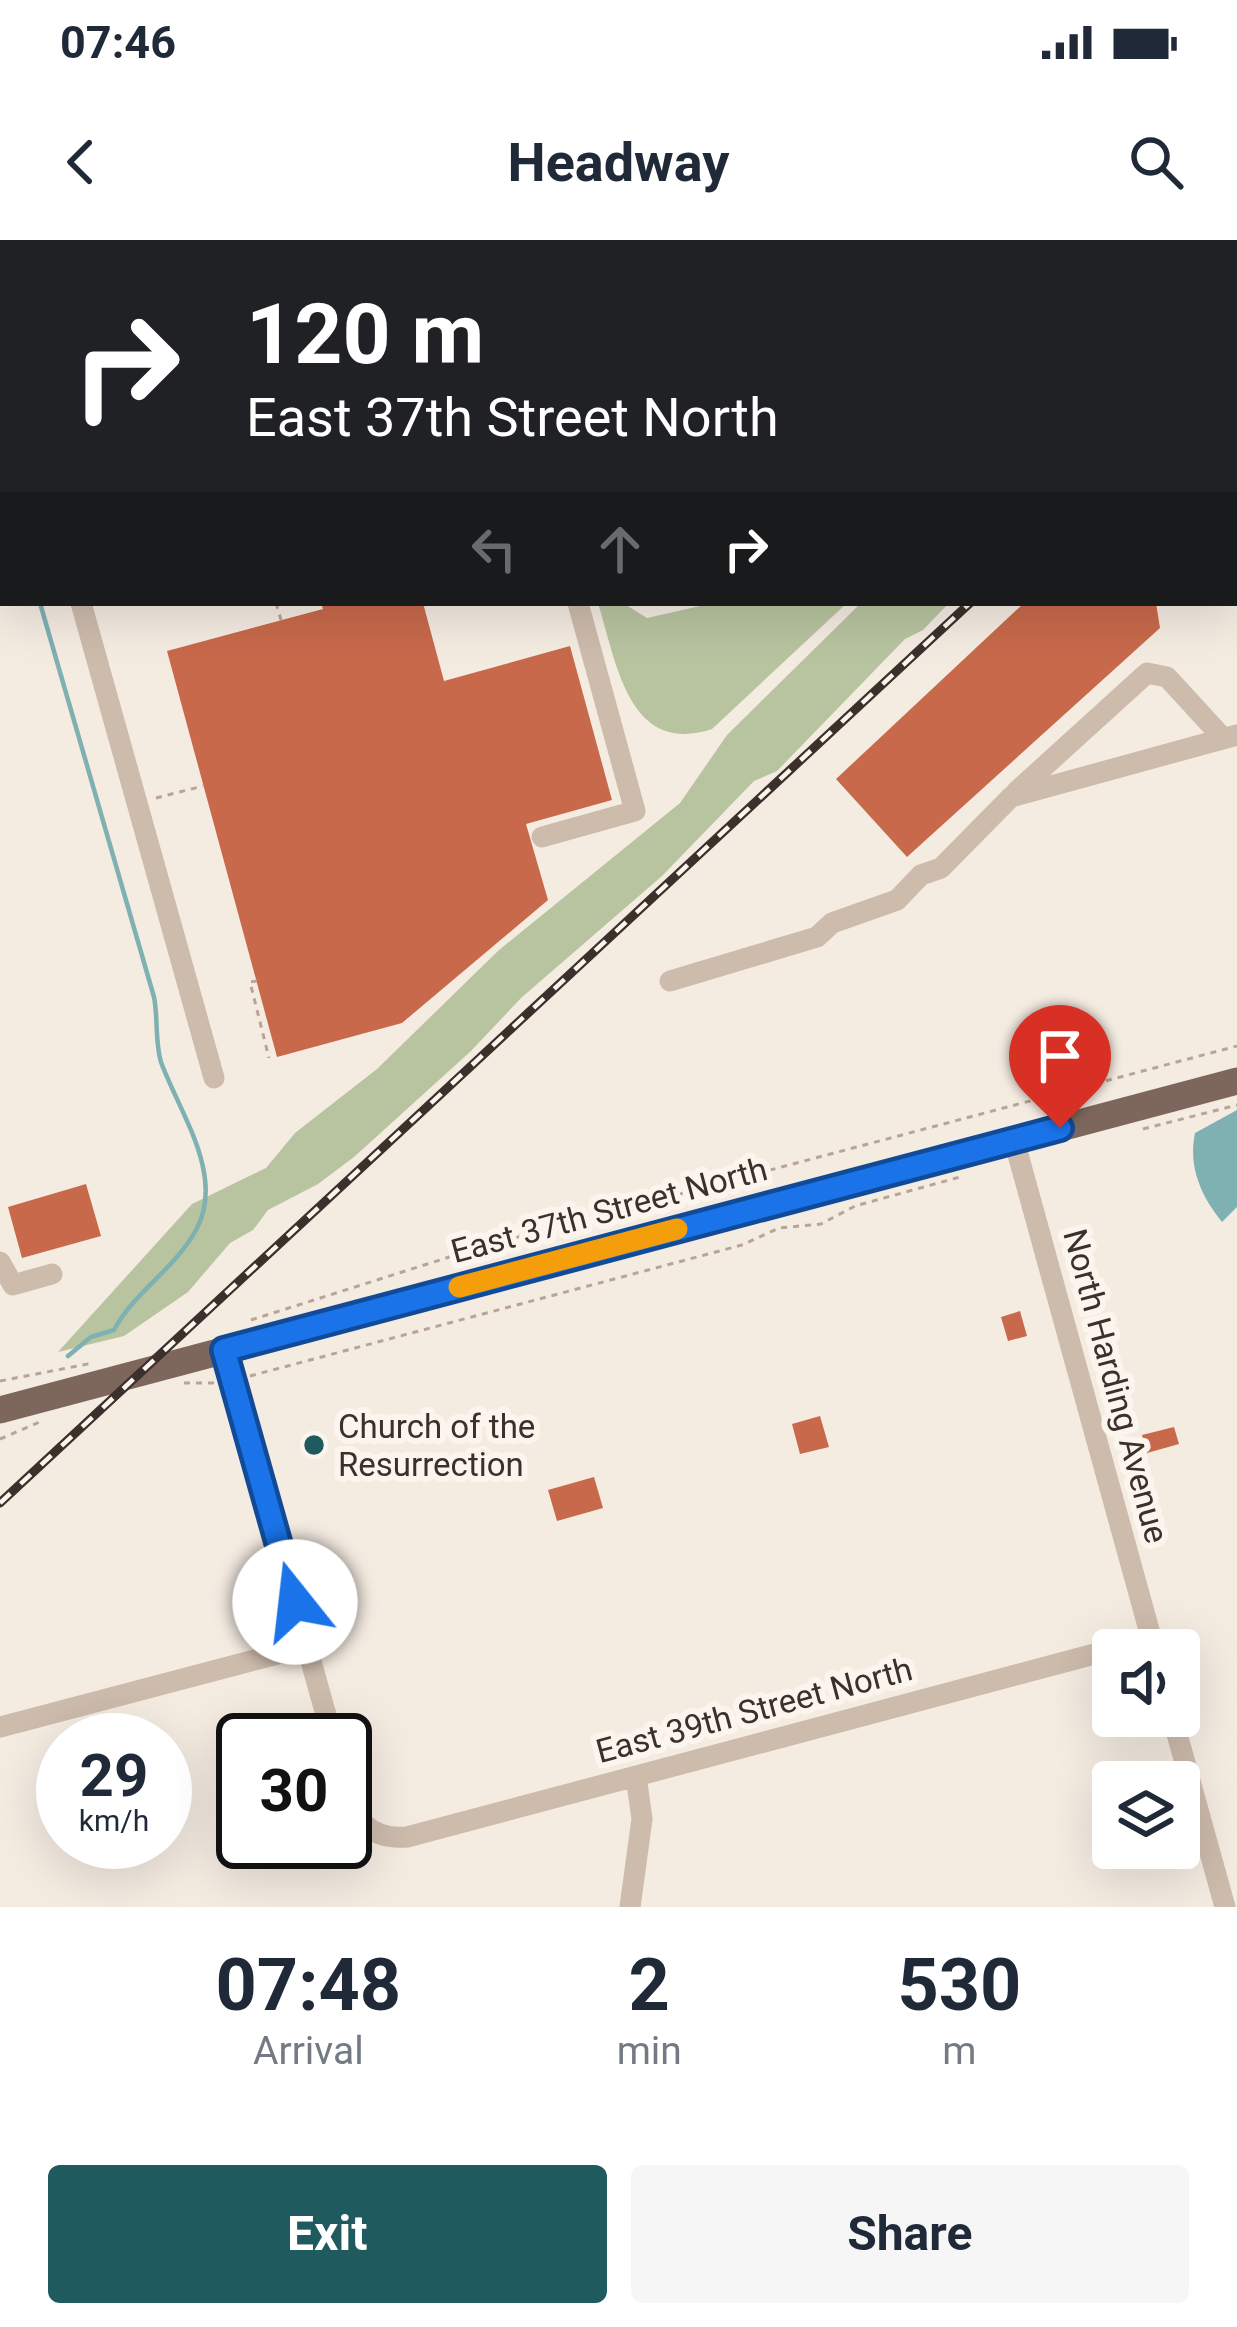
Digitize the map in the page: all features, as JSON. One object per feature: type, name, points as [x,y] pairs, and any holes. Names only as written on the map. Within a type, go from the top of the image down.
[{"type":"main road","name":"East 37th Street North","points":[[0,1410],[1237,1081]]},
{"type":"street","points":[[83,606],[214,1078]]},
{"type":"street","points":[[542,837],[635,811],[579,606]]},
{"type":"street","points":[[670,981],[818,938],[832,923],[897,900],[921,875],[940,868],[1147,673],[1167,677],[1230,736]]},
{"type":"street","points":[[1011,797],[1230,736]]},
{"type":"street","name":"North Harding Avenue","points":[[1014,1140],[1149,1629]]},
{"type":"street","points":[[0,1262],[14,1285],[52,1274]]},
{"type":"street","points":[[224,1350],[326,1713]]},
{"type":"street","points":[[0,1726],[308,1646]]},
{"type":"street","name":"East 39th Street North","points":[[372,1830],[407,1837],[1092,1660]]},
{"type":"street","points":[[1178,1737],[1225,1907]]},
{"type":"street","points":[[630,1907],[642,1819],[636,1776]]},
{"type":"path","points":[[278,606],[280,620]]},
{"type":"path","points":[[137,803],[203,786]]},
{"type":"path","points":[[256,981],[250,982],[269,1058]]},
{"type":"path","points":[[245,1324],[484,1246],[1237,1046]]},
{"type":"path","points":[[1126,1133],[1237,1105]]},
{"type":"path","points":[[177,1382],[232,1380],[742,1245],[779,1228],[821,1224],[855,1206],[979,1172]]},
{"type":"path","points":[[0,1381],[83,1361],[97,1364]]},
{"type":"path","points":[[0,1438],[58,1417]]},
{"type":"green space","points":[[599,606],[628,606],[647,618],[700,606],[844,606],[712,729],[684,734],[662,729],[644,717],[621,677]]},
{"type":"green space","points":[[858,606],[946,606],[923,630],[905,639],[777,771],[754,781],[662,876],[521,998],[471,1051],[354,1157],[318,1184],[268,1210],[253,1230],[230,1243],[188,1292],[124,1336],[58,1352],[192,1204],[266,1168],[295,1133],[377,1069],[499,950],[680,803],[727,735]]},
{"type":"water","points":[[1237,1110],[1237,1207],[1222,1222],[1198,1180],[1193,1146],[1195,1133]]},
{"type":"building","points":[[424,606],[444,681],[570,646],[612,800],[526,824],[548,900],[402,1023],[277,1057],[167,651],[323,609]]},
{"type":"building","points":[[1021,606],[1156,606],[1160,628],[907,857],[836,779]]},
{"type":"building","points":[[86,1184],[101,1236],[22,1258],[8,1207]]},
{"type":"building","points":[[1020,1311],[1027,1336],[1008,1341],[1001,1317]]},
{"type":"building","points":[[820,1416],[829,1447],[800,1454],[792,1424]]},
{"type":"building","points":[[1174,1427],[1179,1444],[1147,1453],[1142,1435]]},
{"type":"building","points":[[594,1477],[603,1508],[557,1521],[548,1490]]},
{"type":"waterway","points":[[41,606],[154,997],[161,1062],[196,1144],[206,1188],[196,1230],[177,1257],[114,1330],[91,1337],[68,1356]]},
{"type":"railway","points":[[0,1503],[967,606]]},
{"type":"slow traffic","points":[[459,1287],[677,1229]]},
{"type":"place","name":"Church of the Resurrection","points":[[314,1445]]},
{"type":"route","points":[[295,1602],[224,1350],[1060,1128]]}]
